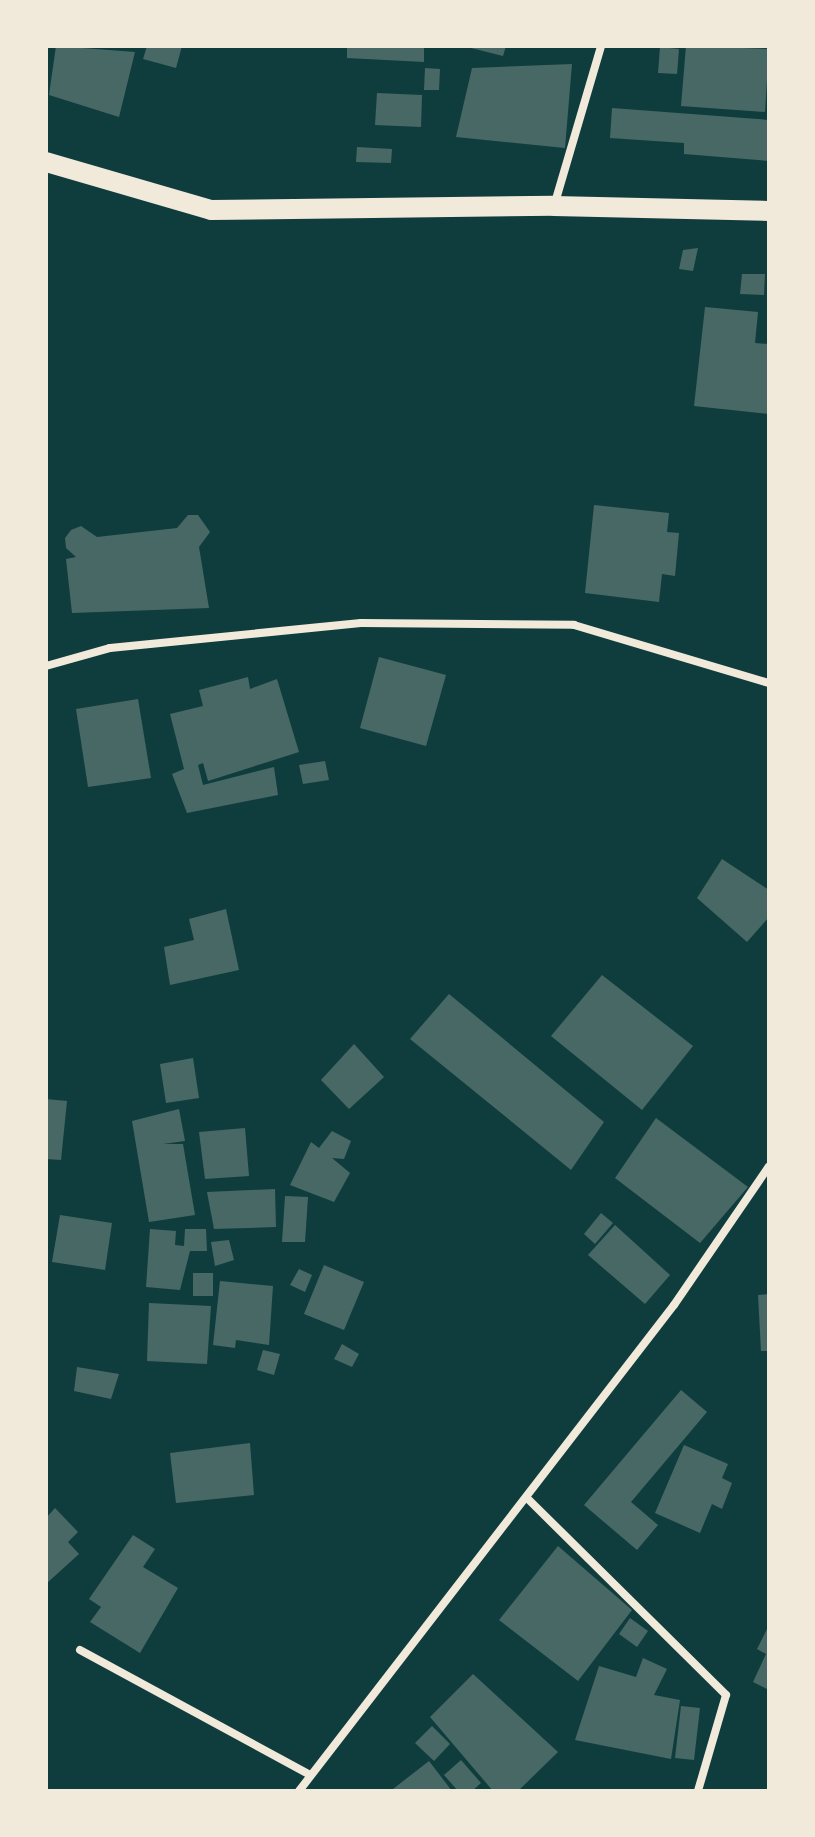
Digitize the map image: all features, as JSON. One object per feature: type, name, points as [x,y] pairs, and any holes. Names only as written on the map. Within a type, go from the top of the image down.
[{"type":"main road","points":[[46,162],[211,210],[554,206],[769,211]]},
{"type":"street","points":[[554,206],[601,46]]},
{"type":"street","points":[[46,666],[110,648],[361,623],[574,625],[769,683]]},
{"type":"street","points":[[299,1791],[674,1305],[769,1166]]},
{"type":"street","points":[[527,1498],[726,1695],[698,1791]]},
{"type":"street","points":[[80,1650],[310,1775]]},
{"type":"building","points":[[56,46],[135,52],[119,117],[49,95]]},
{"type":"building","points":[[147,46],[182,46],[176,68],[143,59]]},
{"type":"building","points":[[347,46],[424,46],[424,62],[347,58]]},
{"type":"building","points":[[463,46],[506,46],[503,56]]},
{"type":"building","points":[[686,46],[769,49],[765,112],[681,106]]},
{"type":"building","points":[[660,47],[679,49],[677,74],[658,73]]},
{"type":"building","points":[[572,64],[565,148],[456,137],[472,68]]},
{"type":"building","points":[[425,68],[440,69],[439,90],[424,90]]},
{"type":"building","points":[[377,93],[422,95],[421,127],[375,125]]},
{"type":"building","points":[[612,108],[769,120],[769,161],[684,154],[684,143],[610,138]]},
{"type":"building","points":[[357,147],[392,149],[391,163],[356,162]]},
{"type":"building","points":[[698,248],[693,271],[679,269],[683,250]]},
{"type":"building","points":[[742,274],[765,274],[764,295],[740,294]]},
{"type":"building","points":[[705,307],[758,312],[755,343],[769,344],[769,414],[694,406]]},
{"type":"building","points":[[594,505],[669,513],[667,532],[679,533],[675,576],[662,574],[659,602],[585,593]]},
{"type":"building","points":[[188,515],[198,515],[210,532],[199,547],[209,608],[72,613],[66,559],[76,557],[66,548],[65,538],[71,530],[81,526],[97,537],[177,528]]},
{"type":"building","points":[[379,657],[446,675],[426,746],[360,728]]},
{"type":"building","points":[[248,677],[250,689],[277,679],[299,752],[208,781],[203,763],[198,765],[203,785],[274,767],[278,795],[187,813],[172,774],[184,769],[170,714],[203,706],[199,690]]},
{"type":"building","points":[[138,699],[151,778],[88,787],[76,709]]},
{"type":"building","points":[[325,761],[329,780],[303,784],[299,765]]},
{"type":"building","points":[[722,859],[769,890],[769,917],[747,942],[697,898]]},
{"type":"building","points":[[226,909],[239,970],[170,985],[164,947],[194,940],[189,919]]},
{"type":"building","points":[[602,975],[693,1046],[642,1110],[551,1036]]},
{"type":"building","points":[[449,994],[604,1122],[571,1170],[410,1039]]},
{"type":"building","points":[[354,1044],[384,1077],[349,1109],[321,1080]]},
{"type":"building","points":[[193,1058],[199,1098],[166,1103],[160,1064]]},
{"type":"building","points":[[46,1099],[67,1101],[61,1160],[46,1159]]},
{"type":"building","points":[[179,1109],[185,1141],[163,1144],[183,1144],[195,1215],[149,1222],[132,1121]]},
{"type":"building","points":[[656,1118],[748,1187],[700,1243],[615,1178]]},
{"type":"building","points":[[245,1128],[249,1176],[205,1179],[199,1132]]},
{"type":"building","points":[[332,1131],[351,1141],[344,1159],[332,1158],[350,1173],[334,1202],[290,1185],[311,1142],[319,1148]]},
{"type":"building","points":[[275,1189],[276,1227],[214,1229],[207,1192]]},
{"type":"building","points":[[285,1196],[308,1197],[305,1242],[282,1242]]},
{"type":"building","points":[[601,1213],[613,1223],[595,1244],[584,1234]]},
{"type":"building","points":[[60,1215],[112,1223],[105,1270],[52,1262]]},
{"type":"building","points":[[615,1225],[670,1275],[645,1304],[588,1255]]},
{"type":"building","points":[[150,1229],[176,1231],[175,1245],[184,1246],[185,1229],[206,1229],[207,1251],[190,1251],[180,1290],[146,1287]]},
{"type":"building","points":[[229,1240],[234,1260],[215,1266],[211,1242]]},
{"type":"building","points":[[324,1265],[364,1282],[344,1330],[304,1314]]},
{"type":"building","points":[[299,1269],[312,1275],[305,1292],[290,1285]]},
{"type":"building","points":[[193,1273],[213,1273],[213,1296],[193,1296]]},
{"type":"building","points":[[220,1281],[273,1286],[269,1345],[236,1340],[235,1348],[213,1345]]},
{"type":"building","points":[[769,1294],[769,1351],[761,1351],[758,1295]]},
{"type":"building","points":[[149,1303],[211,1306],[207,1364],[147,1361]]},
{"type":"building","points":[[342,1344],[359,1354],[352,1367],[334,1359]]},
{"type":"building","points":[[263,1350],[280,1354],[274,1375],[257,1370]]},
{"type":"building","points":[[77,1367],[119,1374],[111,1399],[74,1391]]},
{"type":"building","points":[[681,1390],[707,1412],[631,1502],[658,1525],[637,1550],[584,1505]]},
{"type":"building","points":[[250,1443],[254,1495],[176,1503],[170,1453]]},
{"type":"building","points":[[684,1445],[728,1464],[722,1478],[732,1483],[722,1509],[712,1504],[700,1533],[655,1513]]},
{"type":"building","points":[[55,1508],[78,1532],[68,1542],[79,1554],[46,1584],[46,1518]]},
{"type":"building","points":[[133,1535],[155,1549],[143,1567],[178,1588],[140,1653],[90,1622],[101,1607],[89,1599]]},
{"type":"building","points":[[558,1546],[632,1610],[578,1681],[499,1620]]},
{"type":"building","points":[[630,1618],[648,1631],[637,1647],[619,1634]]},
{"type":"building","points":[[769,1625],[769,1690],[753,1682],[766,1654],[757,1649]]},
{"type":"building","points":[[643,1658],[667,1669],[654,1695],[680,1700],[671,1759],[575,1740],[599,1666],[636,1677]]},
{"type":"building","points":[[473,1674],[558,1752],[518,1791],[493,1791],[430,1717]]},
{"type":"building","points":[[681,1706],[700,1708],[694,1760],[675,1758]]},
{"type":"building","points":[[432,1726],[450,1744],[434,1761],[415,1743]]},
{"type":"building","points":[[461,1760],[481,1783],[472,1791],[458,1791],[444,1775]]},
{"type":"building","points":[[429,1761],[452,1791],[393,1789]]}]
